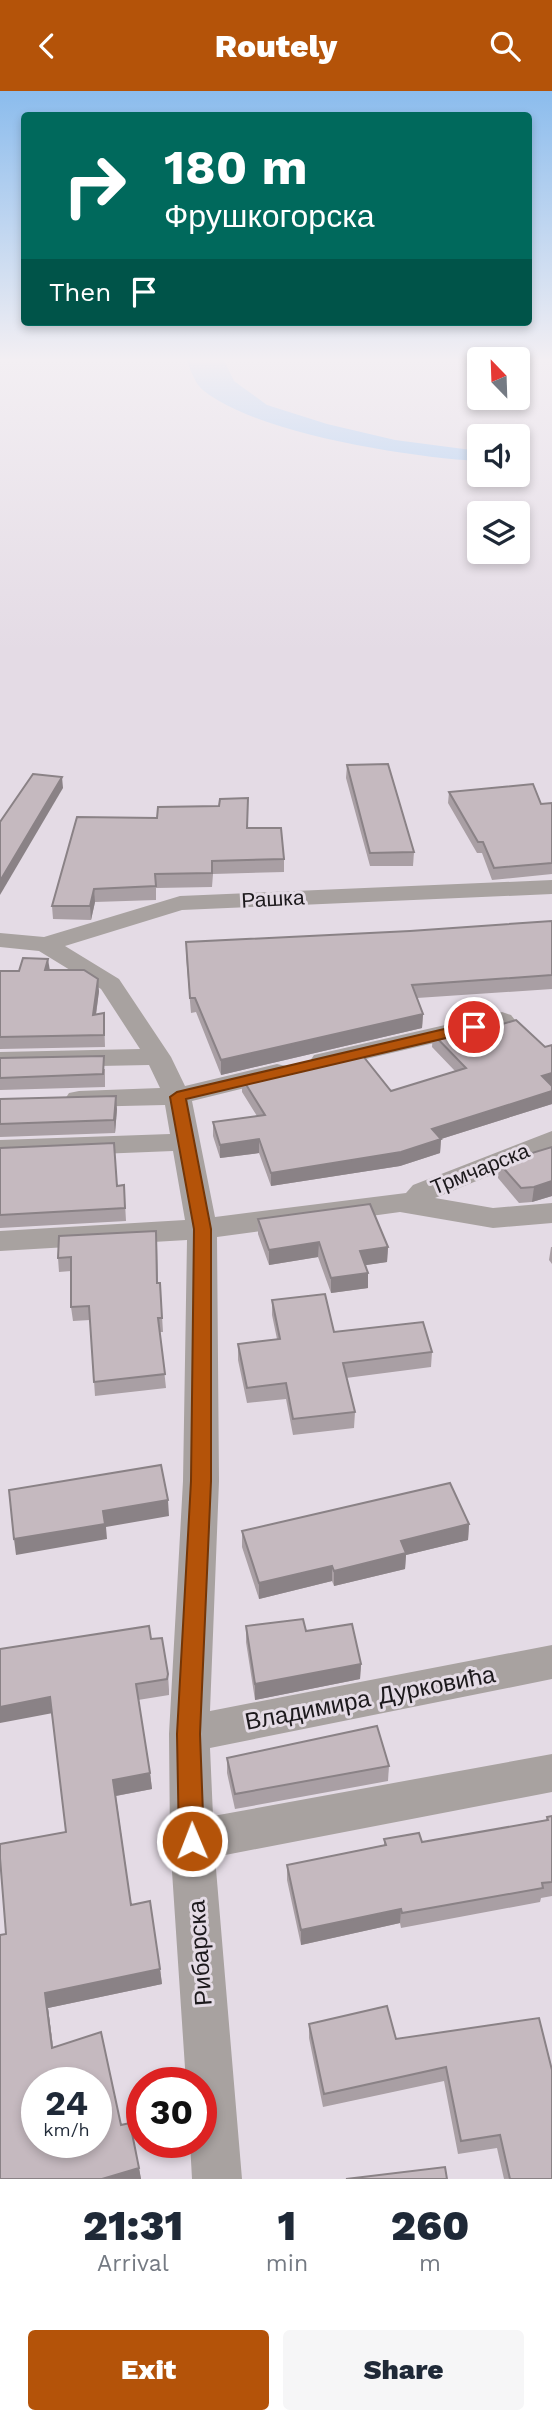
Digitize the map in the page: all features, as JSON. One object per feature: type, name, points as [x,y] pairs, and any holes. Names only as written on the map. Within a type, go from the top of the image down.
[{"type":"street","name":"Рашка","points":[[0,940],[45,944],[180,903],[552,887]]},
{"type":"street","name":"Рибарска","points":[[45,944],[110,984],[158,1057],[177,1097],[202,1229],[201,1481],[189,1734],[192,1841],[217,2179]]},
{"type":"street","points":[[55,1100],[177,1097],[502,1020]]},
{"type":"street","points":[[0,1060],[158,1057]]},
{"type":"street","name":"Трмчарска","points":[[413,1204],[415,1198],[423,1192],[552,1140]]},
{"type":"street","points":[[0,1149],[187,1142]]},
{"type":"street","name":"Трмчарска","points":[[0,1241],[202,1229],[400,1202],[493,1218],[552,1213]]},
{"type":"street","name":"Владимира Дурковића","points":[[189,1734],[552,1662]]},
{"type":"street","points":[[192,1841],[552,1773]]},
{"type":"water","points":[[424,455],[467,455],[467,460],[449,459]]},
{"type":"building","points":[[388,764],[414,852],[370,853],[347,765]]},
{"type":"building","points":[[33,774],[62,777],[0,881],[0,822]]},
{"type":"building","points":[[533,784],[541,804],[552,803],[552,863],[494,868],[483,842],[478,842],[449,792]]},
{"type":"building","points":[[248,798],[247,828],[281,828],[284,859],[212,861],[212,873],[155,874],[156,886],[94,889],[90,906],[52,906],[77,817],[157,818],[158,807],[219,806],[220,799]]},
{"type":"building","points":[[552,921],[552,975],[412,985],[423,1014],[221,1060],[195,998],[190,998],[186,942]]},
{"type":"building","points":[[23,958],[48,959],[45,970],[84,970],[98,979],[93,1015],[104,1013],[104,1035],[0,1037],[0,971],[19,971]]},
{"type":"building","points":[[516,1020],[545,1047],[552,1045],[552,1073],[542,1076],[552,1086],[552,1091],[432,1129],[441,1139],[401,1152],[271,1173],[259,1139],[220,1145],[213,1122],[265,1115],[242,1078],[359,1051],[391,1091],[466,1068],[433,1034],[472,1024],[479,1031]]},
{"type":"building","points":[[104,1056],[103,1074],[0,1078],[0,1058]]},
{"type":"building","points":[[116,1096],[114,1120],[0,1124],[0,1099]]},
{"type":"building","points":[[114,1143],[117,1186],[124,1185],[125,1208],[0,1215],[0,1148]]},
{"type":"building","points":[[552,1147],[552,1181],[534,1187],[521,1188],[499,1163]]},
{"type":"building","points":[[370,1204],[388,1247],[360,1251],[368,1273],[331,1278],[319,1242],[269,1250],[258,1219]]},
{"type":"building","points":[[156,1231],[157,1283],[160,1283],[162,1318],[158,1318],[165,1374],[94,1382],[89,1306],[71,1307],[71,1257],[58,1258],[59,1236]]},
{"type":"building","points":[[325,1294],[334,1332],[423,1322],[432,1352],[343,1363],[355,1412],[293,1419],[286,1383],[247,1388],[238,1344],[280,1339],[272,1300]]},
{"type":"building","points":[[161,1465],[168,1500],[103,1511],[105,1524],[14,1539],[9,1490]]},
{"type":"building","points":[[450,1483],[469,1524],[401,1541],[406,1553],[334,1571],[332,1566],[259,1583],[242,1531]]},
{"type":"building","points":[[303,1619],[306,1631],[352,1624],[361,1664],[255,1684],[246,1626]]},
{"type":"building","points":[[149,1626],[151,1639],[162,1638],[167,1679],[136,1684],[150,1773],[113,1780],[131,1905],[150,1901],[160,1969],[45,1993],[52,2048],[101,2032],[109,2067],[21,2067],[21,2158],[112,2158],[112,2083],[121,2125],[126,2124],[126,2158],[137,2158],[139,2168],[102,2179],[0,2179],[0,1935],[6,1934],[0,1844],[66,1832],[50,1697],[0,1707],[0,1649]]},
{"type":"building","points":[[377,1726],[389,1766],[235,1794],[227,1758]]},
{"type":"building","points":[[552,1816],[552,1882],[542,1883],[543,1888],[402,1913],[401,1909],[301,1930],[287,1865],[386,1845],[384,1839],[419,1833],[422,1842],[548,1820],[547,1817]]},
{"type":"building","points":[[387,2006],[396,2039],[539,2018],[552,2070],[552,2179],[510,2179],[500,2135],[461,2141],[446,2067],[324,2094],[309,2024]]},
{"type":"building","points":[[445,2167],[447,2179],[346,2179]]},
{"type":"route","points":[[192,1841],[189,1734],[201,1481],[202,1229],[177,1097],[474,1027]]}]
